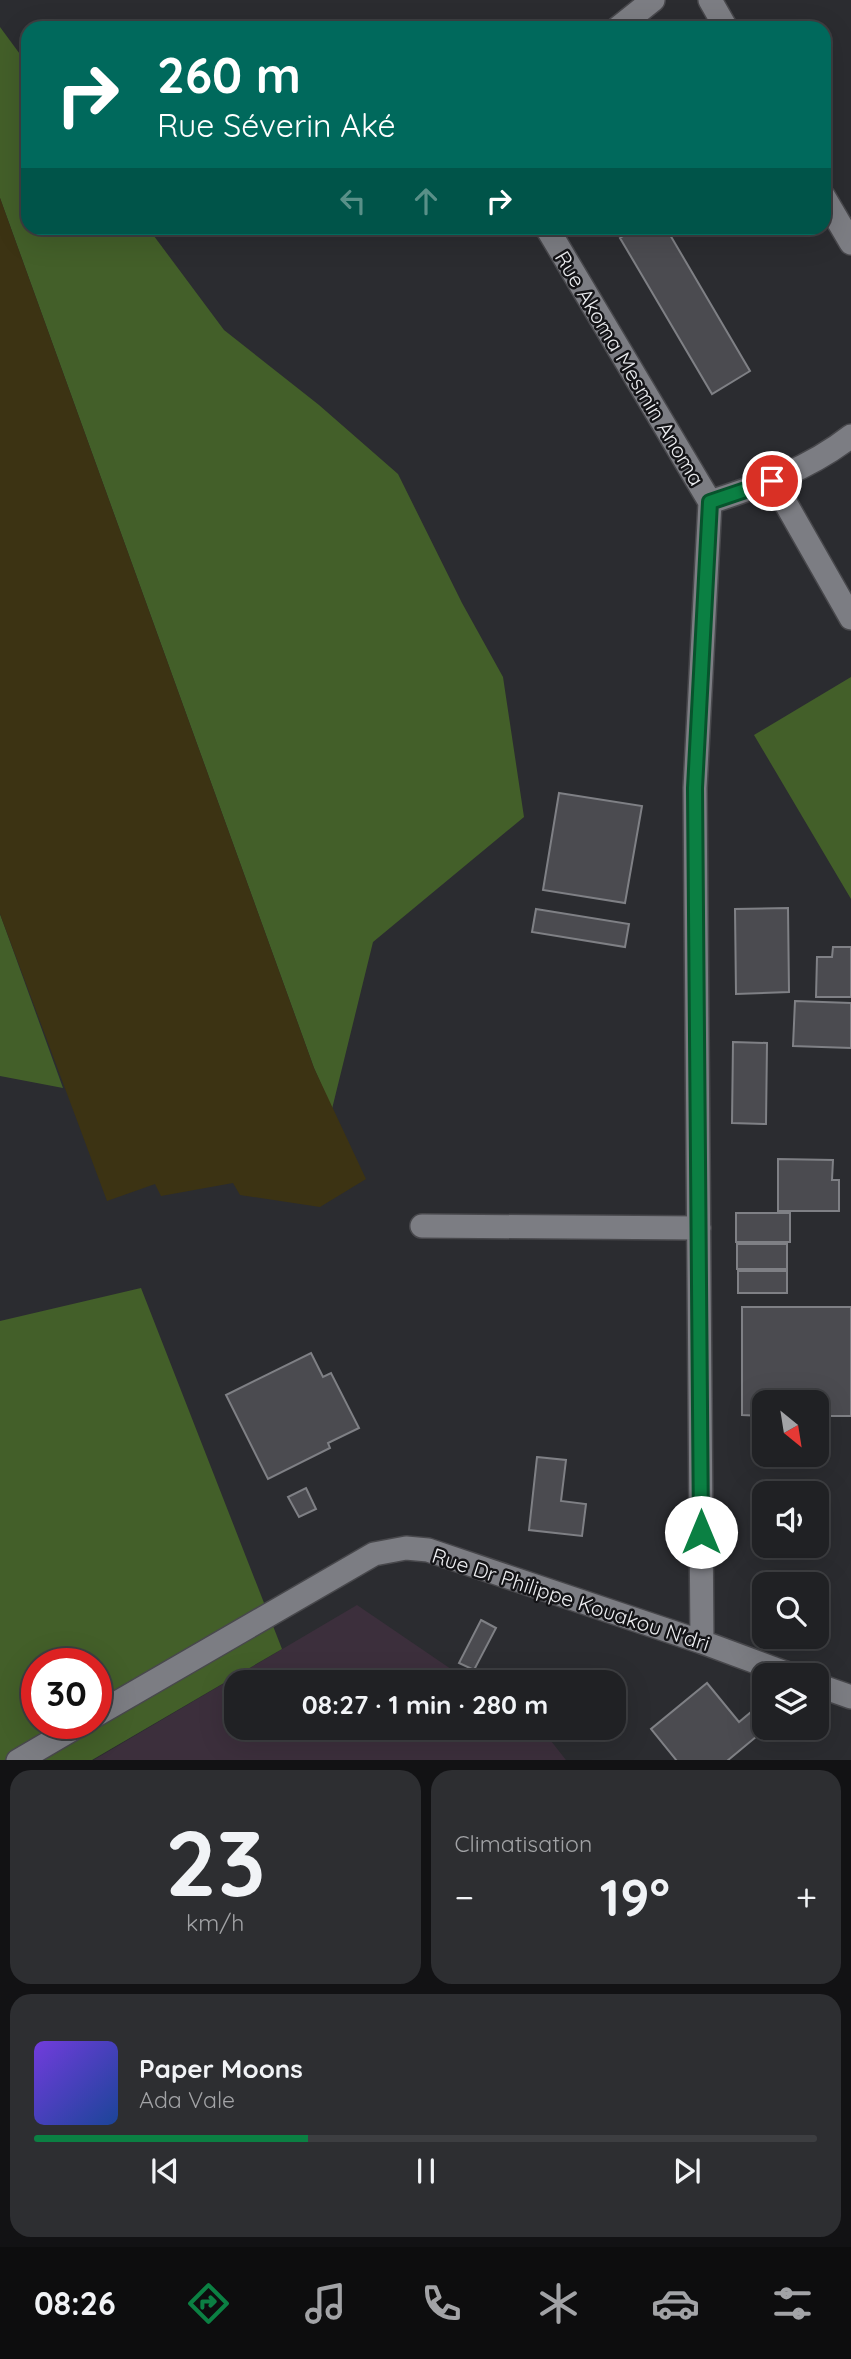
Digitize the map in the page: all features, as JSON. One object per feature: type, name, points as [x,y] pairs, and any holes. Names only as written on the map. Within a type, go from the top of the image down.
[{"type":"street","points":[[627,21],[653,0]]},
{"type":"street","points":[[709,0],[722,21]]},
{"type":"street","points":[[831,209],[851,243]]},
{"type":"street","name":"Rue Akoma Mesmin Anoma","points":[[551,235],[710,502],[695,788],[702,1642]]},
{"type":"street","points":[[710,502],[772,481],[831,452],[851,436]]},
{"type":"street","points":[[772,481],[851,618]]},
{"type":"street","points":[[422,1226],[699,1228]]},
{"type":"street","name":"Rue Dr Philippe Kouakou N'dri","points":[[112,1706],[374,1554],[406,1548],[428,1550],[758,1663]]},
{"type":"street","points":[[829,1689],[851,1697]]},
{"type":"street","points":[[18,1760],[55,1739]]},
{"type":"shaded area","points":[[357,1605],[452,1670],[247,1670]]},
{"type":"shaded area","points":[[224,1683],[224,1740],[550,1740],[566,1760],[94,1760]]},
{"type":"green space","points":[[0,27],[21,56],[21,235],[153,235],[224,330],[319,405],[398,474],[462,603],[503,677],[524,817],[373,942],[332,1109],[314,1068],[0,198]]},
{"type":"green space","points":[[851,677],[851,899],[754,735]]},
{"type":"green space","points":[[0,914],[63,1088],[0,1076]]},
{"type":"green space","points":[[141,1288],[282,1649],[246,1670],[224,1670],[224,1683],[92,1760],[0,1760],[0,1321]]},
{"type":"sand","points":[[0,198],[314,1068],[366,1179],[320,1207],[240,1195],[233,1183],[161,1196],[155,1184],[107,1201],[0,914]]},
{"type":"building","points":[[625,235],[670,235],[750,371],[712,394],[620,238]]},
{"type":"building","points":[[559,793],[642,806],[625,903],[543,890]]},
{"type":"building","points":[[788,908],[789,992],[736,994],[735,909]]},
{"type":"building","points":[[536,909],[629,924],[625,947],[532,932]]},
{"type":"building","points":[[833,947],[851,947],[851,997],[816,997],[817,957],[832,957]]},
{"type":"building","points":[[795,1001],[851,1003],[851,1048],[793,1046]]},
{"type":"building","points":[[733,1042],[767,1043],[766,1124],[732,1123]]},
{"type":"building","points":[[778,1159],[833,1160],[832,1180],[839,1180],[839,1211],[778,1211]]},
{"type":"building","points":[[736,1213],[790,1213],[790,1242],[736,1242]]},
{"type":"building","points":[[737,1244],[787,1244],[787,1269],[737,1269]]},
{"type":"building","points":[[738,1271],[787,1271],[787,1293],[738,1293]]},
{"type":"building","points":[[742,1307],[851,1307],[851,1416],[830,1416],[830,1390],[752,1390],[752,1415],[742,1415]]},
{"type":"building","points":[[311,1353],[323,1377],[331,1373],[359,1428],[328,1443],[330,1448],[268,1479],[226,1395]]},
{"type":"building","points":[[537,1457],[566,1460],[561,1501],[586,1504],[582,1536],[529,1530]]},
{"type":"building","points":[[306,1488],[316,1509],[299,1517],[288,1497]]},
{"type":"building","points":[[481,1620],[496,1628],[474,1670],[459,1663]]},
{"type":"building","points":[[707,1683],[739,1722],[752,1711],[752,1740],[728,1760],[676,1760],[651,1729]]},
{"type":"route","points":[[701,1532],[695,788],[710,502],[772,481]]}]
